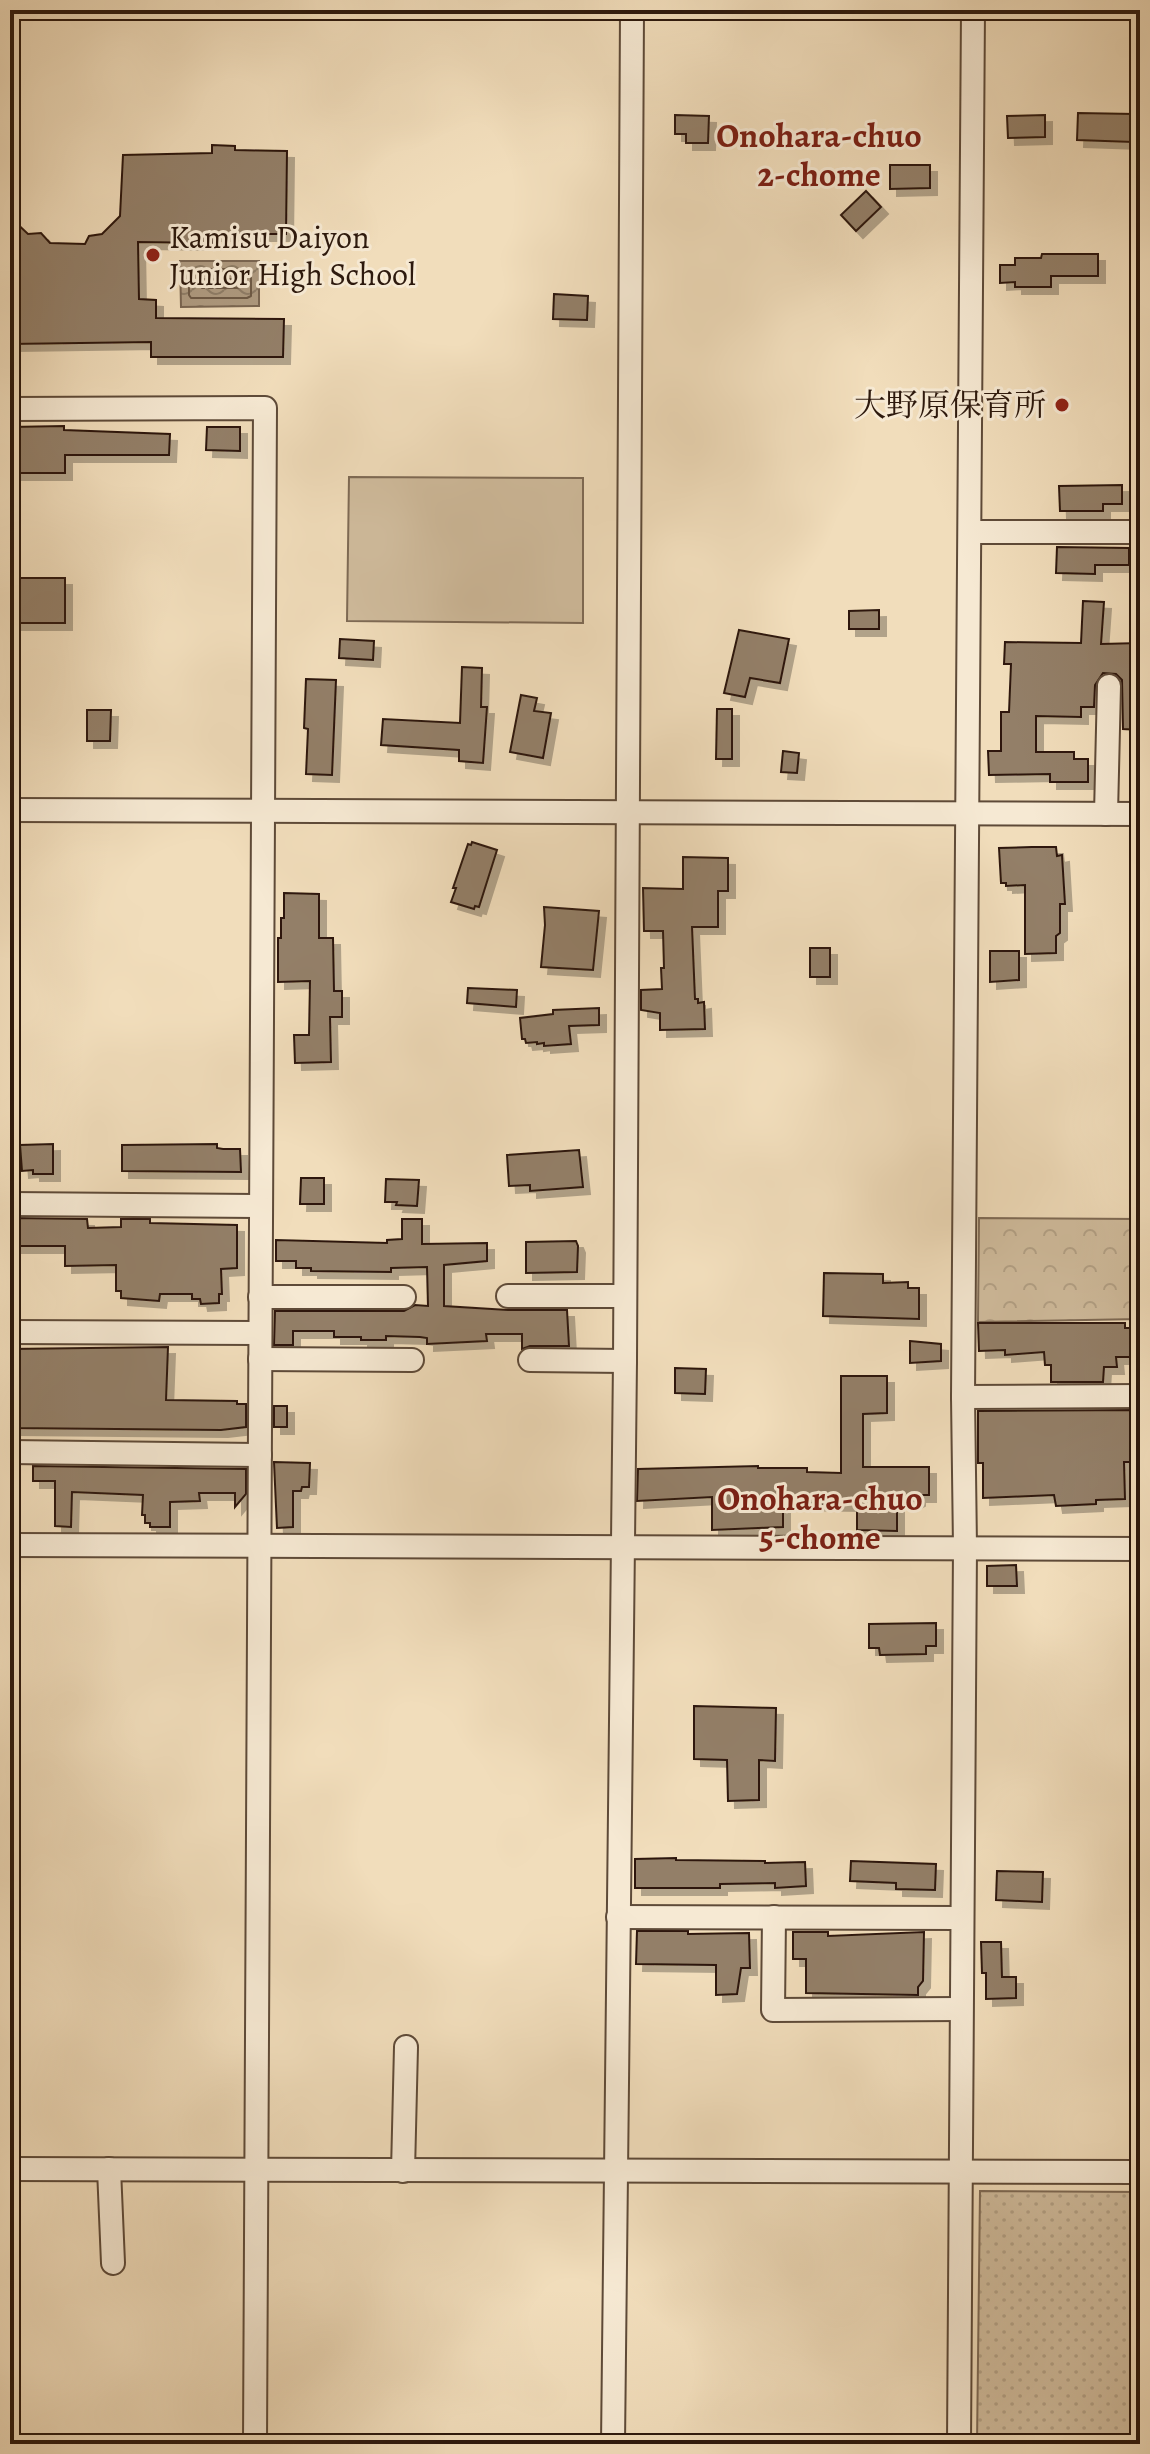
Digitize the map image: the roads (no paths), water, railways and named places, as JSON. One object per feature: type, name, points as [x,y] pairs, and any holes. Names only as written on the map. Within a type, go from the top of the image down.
[{"type":"street","points":[[613,2444],[625,1361],[632,10]]},
{"type":"street","points":[[959,2444],[973,10]]},
{"type":"street","points":[[10,409],[265,408],[255,2444]]},
{"type":"street","points":[[970,532],[1140,532]]},
{"type":"street","points":[[1106,814],[1109,686]]},
{"type":"street","points":[[10,810],[1140,814]]},
{"type":"street","points":[[10,1204],[260,1206]]},
{"type":"street","points":[[508,1296],[624,1296]]},
{"type":"street","points":[[260,1297],[404,1297]]},
{"type":"street","points":[[10,1332],[260,1333]]},
{"type":"street","points":[[260,1359],[412,1360]]},
{"type":"street","points":[[530,1360],[625,1361]]},
{"type":"street","points":[[963,1397],[1140,1396]]},
{"type":"street","points":[[10,1452],[260,1455]]},
{"type":"street","points":[[10,1545],[1140,1549]]},
{"type":"street","points":[[618,1917],[961,1918]]},
{"type":"street","points":[[774,1917],[773,2010],[961,2009]]},
{"type":"street","points":[[403,2171],[406,2047]]},
{"type":"street","points":[[10,2169],[1140,2172]]},
{"type":"street","points":[[109,2169],[113,2263]]},
{"type":"water","points":[[180,261],[259,261],[259,306],[181,307]]},
{"type":"place","name":"Kamisu Daiyon Junior High School","points":[[153,255]]},
{"type":"place","name":"大野原保育所","points":[[1062,405]]},
{"type":"district","name":"Onohara-chuo 2-chome","points":[[819,154]]},
{"type":"district","name":"Onohara-chuo 5-chome","points":[[820,1518]]}]
